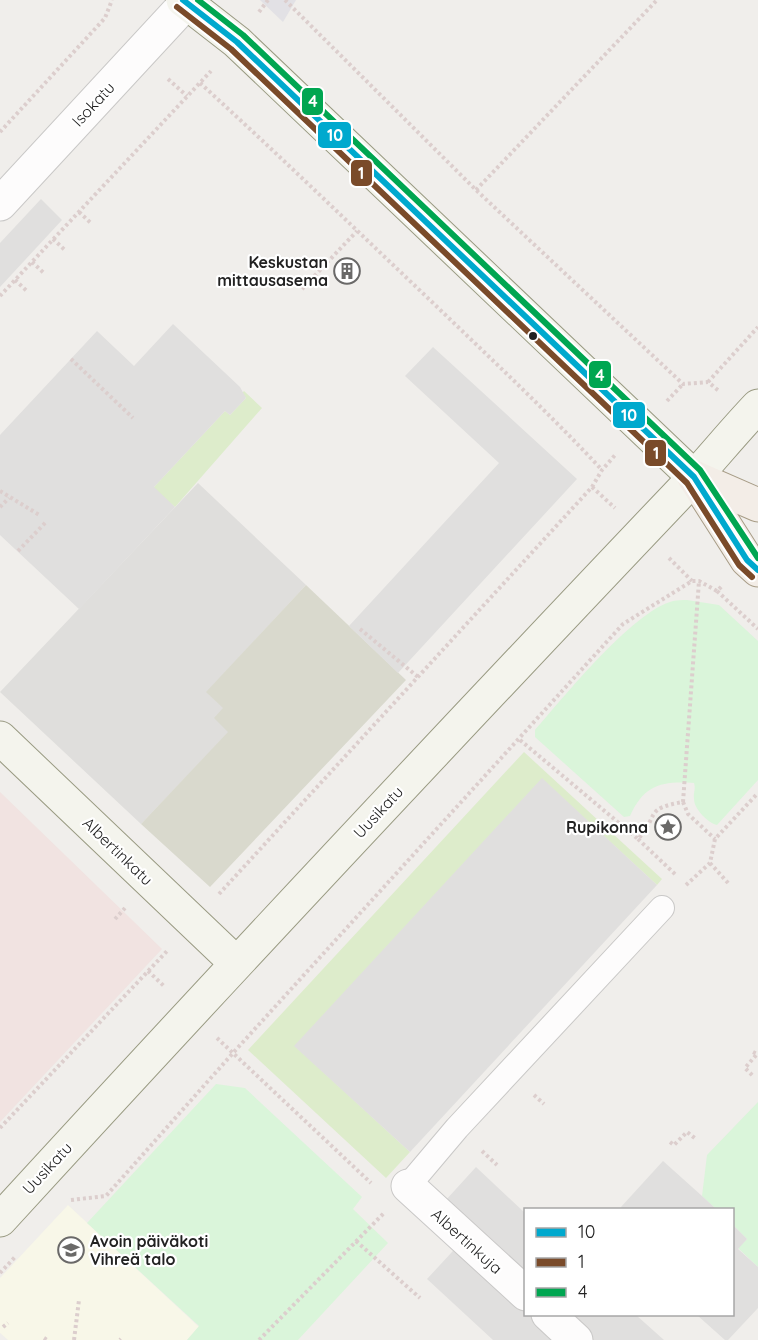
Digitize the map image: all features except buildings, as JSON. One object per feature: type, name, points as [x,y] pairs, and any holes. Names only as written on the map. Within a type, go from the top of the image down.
[{"type":"main road","points":[[186,1],[237,42],[694,477],[753,565]]},
{"type":"main road","name":"Uusikatu","points":[[0,1220],[236,963],[694,477],[753,411]]},
{"type":"main road","points":[[694,477],[758,505]]},
{"type":"main road","name":"Albertinkatu","points":[[0,738],[236,963]]},
{"type":"street","name":"Isokatu","points":[[0,204],[186,1]]},
{"type":"street","name":"Albertinkuja","points":[[400,1195],[524,1293]]},
{"type":"street","points":[[550,1316],[576,1340]]},
{"type":"lane","points":[[400,1195],[457,1128],[662,908]]},
{"type":"path","points":[[0,132],[105,18],[112,0]]},
{"type":"path","points":[[0,296],[200,83],[237,42],[268,0]]},
{"type":"path","points":[[285,0],[477,190],[683,384],[708,382],[753,411]]},
{"type":"path","points":[[477,190],[657,0]]},
{"type":"path","points":[[200,83],[560,425],[602,470]]},
{"type":"path","points":[[79,212],[92,224]]},
{"type":"path","points":[[302,289],[357,231]]},
{"type":"path","points":[[53,239],[66,251]]},
{"type":"path","points":[[32,262],[45,274]]},
{"type":"path","points":[[15,279],[28,292]]},
{"type":"path","points":[[708,382],[758,327]]},
{"type":"path","points":[[71,359],[133,418]]},
{"type":"path","points":[[215,898],[592,487]]},
{"type":"path","points":[[1,494],[41,516]]},
{"type":"path","points":[[0,507],[9,498]]},
{"type":"path","points":[[18,551],[46,521]]},
{"type":"path","points":[[717,591],[753,565]]},
{"type":"path","points":[[66,1201],[106,1196],[232,1053],[520,740],[623,624],[692,580],[699,581],[717,591],[758,629]]},
{"type":"path","points":[[699,581],[683,802],[688,814],[715,839]]},
{"type":"path","points":[[360,629],[417,677]]},
{"type":"path","points":[[520,740],[638,839],[686,885],[710,863],[715,839],[758,793]]},
{"type":"path","points":[[638,839],[646,830],[653,813],[661,807],[683,802]]},
{"type":"path","points":[[710,863],[729,884]]},
{"type":"path","points":[[115,919],[125,908]]},
{"type":"path","points":[[0,1128],[193,923]]},
{"type":"path","points":[[148,970],[232,1053],[400,1195],[261,1340]]},
{"type":"path","points":[[753,1052],[757,1054],[745,1068],[753,1076]]},
{"type":"path","points":[[670,1142],[674,1145],[687,1132],[696,1139]]},
{"type":"path","points":[[356,1241],[420,1298]]},
{"type":"path","points":[[74,1340],[79,1300]]},
{"type":"path","points":[[3,1327],[8,1323]]},
{"type":"shaded area","points":[[260,0],[296,0],[283,22]]},
{"type":"shaded area","points":[[41,199],[62,220],[0,287],[0,243]]},
{"type":"shaded area","points":[[173,324],[240,387],[246,398],[230,415],[225,411],[154,487],[175,507],[79,609],[0,535],[0,435],[97,331],[134,366]]},
{"type":"shaded area","points":[[433,347],[577,479],[398,673],[349,626],[499,463],[405,376]]},
{"type":"shaded area","points":[[198,483],[306,585],[207,692],[224,708],[229,732],[141,824],[0,692]]},
{"type":"shaded area","points":[[306,585],[406,680],[210,887],[141,824],[228,732],[214,718],[223,708],[206,692]]},
{"type":"shaded area","points":[[542,778],[657,885],[410,1152],[294,1046]]},
{"type":"shaded area","points":[[0,792],[162,949],[0,1122]]},
{"type":"shaded area","points":[[663,1161],[715,1208],[622,1208]]},
{"type":"shaded area","points":[[476,1167],[524,1212],[524,1316],[637,1316],[664,1340],[493,1340],[427,1279],[464,1239],[435,1212]]},
{"type":"shaded area","name":"Avoin päiväkoti Vihreä talo","points":[[68,1205],[199,1327],[187,1340],[8,1340],[0,1333],[0,1278]]},
{"type":"shaded area","points":[[734,1226],[747,1239],[738,1249],[758,1267],[758,1308],[728,1340],[725,1340],[698,1316],[734,1316]]},
{"type":"green space","points":[[244,391],[262,408],[175,507],[153,488],[225,411],[230,415],[246,398],[242,393]]},
{"type":"green space","points":[[687,600],[719,605],[758,641],[758,780],[717,825],[706,819],[696,807],[694,783],[672,783],[655,787],[641,797],[630,816],[624,817],[535,737],[535,730],[580,678],[619,638],[657,608],[673,601]]},
{"type":"green space","points":[[524,752],[662,879],[657,885],[542,779],[295,1046],[410,1152],[386,1178],[248,1050]]},
{"type":"green space","points":[[216,1084],[245,1088],[362,1197],[353,1209],[388,1243],[298,1340],[187,1340],[199,1326],[87,1223]]},
{"type":"green space","points":[[758,1102],[758,1267],[738,1248],[747,1239],[734,1226],[734,1208],[715,1208],[702,1196],[707,1155]]},
{"type":"transit line","name":"10","points":[[183,0],[237,42],[694,477],[747,560],[758,570]]},
{"type":"transit line","name":"4","points":[[198,0],[243,35],[700,470],[758,558]]},
{"type":"transit line","name":"1","points":[[177,7],[231,49],[687,483],[739,565],[752,577]]},
{"type":"place","name":"Keskustan mittausasema","points":[[347,271]]},
{"type":"place","name":"Rupikonna","points":[[668,827]]},
{"type":"place","name":"Avoin päiväkoti Vihreä talo","points":[[71,1250]]}]
